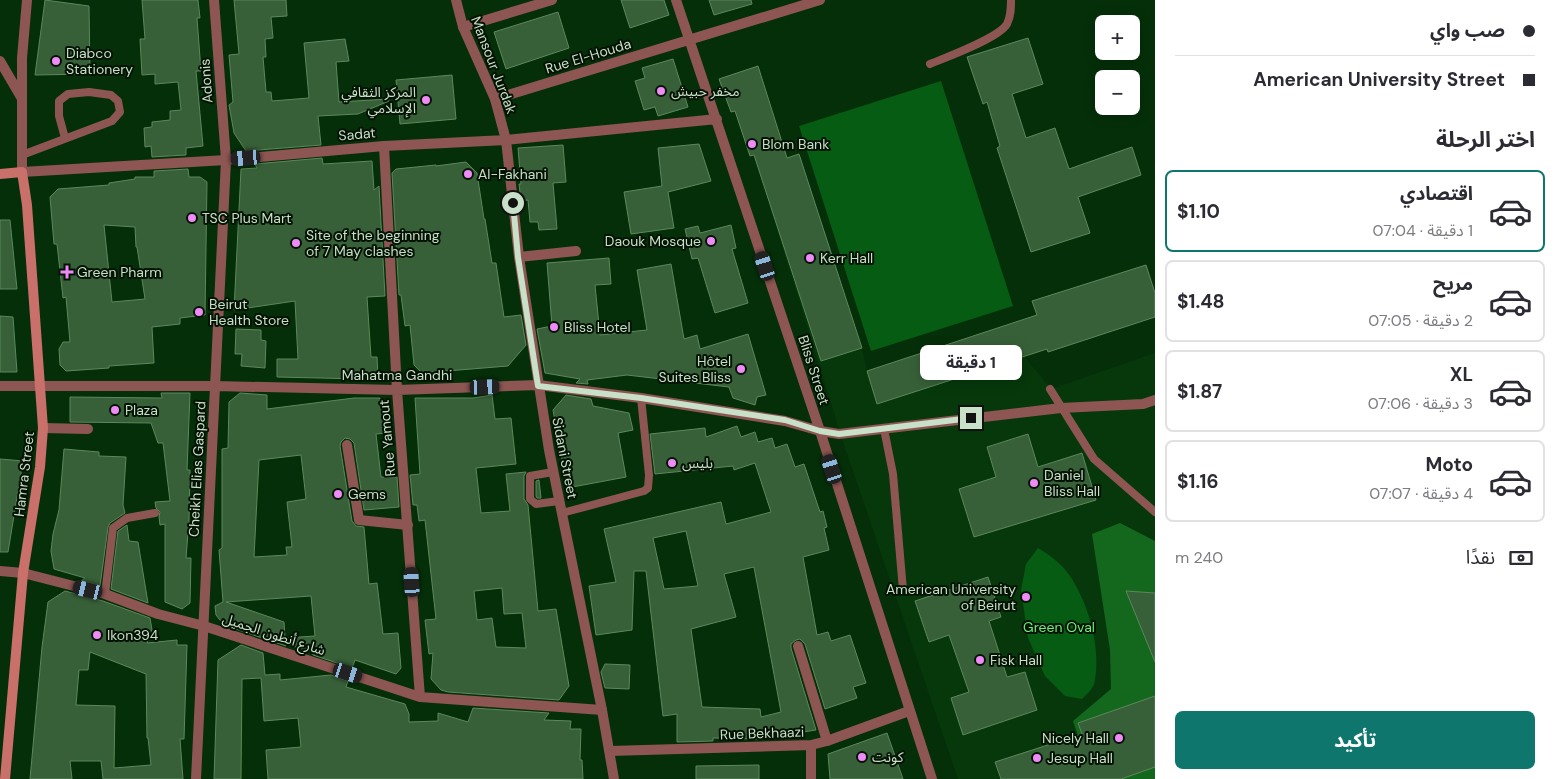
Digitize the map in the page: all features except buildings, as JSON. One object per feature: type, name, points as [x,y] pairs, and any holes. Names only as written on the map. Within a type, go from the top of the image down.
[{"type":"main road","name":"Sadat","points":[[0,174],[22,172]]},
{"type":"main road","name":"Hamra Street","points":[[5,779],[23,574],[40,467],[44,428],[27,205],[22,172]]},
{"type":"street","points":[[22,172],[22,58],[27,0]]},
{"type":"street","name":"Adonis","points":[[214,0],[226,160]]},
{"type":"street","name":"Mansour Jurdak","points":[[456,0],[463,27],[495,99],[506,140]]},
{"type":"street","points":[[463,27],[552,0]]},
{"type":"street","name":"Bliss Street","points":[[676,0],[820,431],[932,779]]},
{"type":"street","name":"Rue El-Houda","points":[[495,99],[820,0]]},
{"type":"street","points":[[0,61],[22,98]]},
{"type":"street","name":"Sadat","points":[[22,172],[226,160],[384,146],[506,140],[717,118]]},
{"type":"street","name":"Sidani Street","points":[[506,140],[518,257],[538,386],[553,472],[602,710],[614,779]]},
{"type":"street","name":"Rue Yamout","points":[[384,146],[397,390],[420,697]]},
{"type":"street","name":"Cheikh Elias Gaspard","points":[[196,779],[226,160]]},
{"type":"street","points":[[518,257],[576,251]]},
{"type":"street","name":"Mahatma Gandhi","points":[[0,386],[215,386],[397,390],[538,386],[641,398],[785,420],[820,431],[839,434],[1061,408],[1143,404],[1155,400]]},
{"type":"street","points":[[44,428],[88,429]]},
{"type":"street","points":[[347,444],[359,520],[408,525]]},
{"type":"street","name":"شارع أنطون الجميل","points":[[0,571],[23,574],[105,594],[158,614],[204,626],[420,697],[602,710]]},
{"type":"street","points":[[798,646],[827,741]]},
{"type":"street","name":"Rue Bekhaazi","points":[[610,751],[811,745],[909,711]]},
{"type":"street","points":[[811,745],[811,779]]},
{"type":"lane","points":[[930,64],[998,34],[1007,24],[1011,12],[1011,0]]},
{"type":"lane","points":[[22,155],[112,121],[120,112],[118,101],[111,95],[89,92],[68,94],[59,101],[59,116],[65,138]]},
{"type":"lane","points":[[1050,389],[1094,459],[1155,512]]},
{"type":"lane","points":[[562,513],[644,491],[648,488],[649,475],[641,398]]},
{"type":"lane","points":[[884,429],[893,474],[904,590]]},
{"type":"lane","points":[[553,472],[530,476],[530,499],[536,504],[559,501]]},
{"type":"lane","points":[[105,594],[114,528],[127,518],[155,513]]},
{"type":"shaded area","name":"American University of Beirut","points":[[799,154],[862,348],[867,370],[1013,323],[1024,356],[1051,389],[1155,353],[1155,779],[958,779],[841,436],[758,168]]},
{"type":"shaded area","points":[[1120,523],[1155,541],[1155,779],[1093,779],[1073,721],[1111,689],[1110,650],[1092,534]]},
{"type":"green space","points":[[941,81],[1013,306],[871,351],[799,126]]},
{"type":"green space","name":"Green Oval","points":[[1038,548],[1056,560],[1067,572],[1077,587],[1088,614],[1095,643],[1096,671],[1093,686],[1082,699],[1065,696],[1045,676],[1028,638],[1021,590],[1026,564]]},
{"type":"place","name":"Diabco Stationery","points":[[56,61]]},
{"type":"place","name":"مخفر حبيش","points":[[661,91]]},
{"type":"place","name":"المركز الثقافي الإسلامي","points":[[426,100]]},
{"type":"place","name":"Blom Bank","points":[[752,144]]},
{"type":"place","name":"Al-Fakhani","points":[[468,174]]},
{"type":"place","name":"TSC Plus Mart","points":[[192,218]]},
{"type":"place","name":"Daouk Mosque","points":[[711,241]]},
{"type":"place","name":"Site of the beginning of 7 May clashes","points":[[296,243]]},
{"type":"place","name":"Kerr Hall","points":[[810,258]]},
{"type":"place","name":"Green Pharm","points":[[67,272]]},
{"type":"place","name":"Beirut Health Store","points":[[199,312]]},
{"type":"place","name":"Bliss Hotel","points":[[554,327]]},
{"type":"place","name":"Hôtel Suites Bliss","points":[[741,369]]},
{"type":"place","name":"Plaza","points":[[115,410]]},
{"type":"place","name":"بليس","points":[[672,463]]},
{"type":"place","name":"Daniel Bliss Hall","points":[[1034,483]]},
{"type":"place","name":"Gems","points":[[338,494]]},
{"type":"place","name":"American University of Beirut","points":[[1026,597]]},
{"type":"place","name":"Ikon394","points":[[97,635]]},
{"type":"place","name":"Fisk Hall","points":[[980,660]]},
{"type":"place","name":"Nicely Hall","points":[[1119,738]]},
{"type":"place","name":"كونت","points":[[862,757]]},
{"type":"place","name":"Jesup Hall","points":[[1037,758]]},
{"type":"route","points":[[513,203],[518,257],[538,386],[641,398],[785,420],[820,431],[839,434],[971,418]]}]
